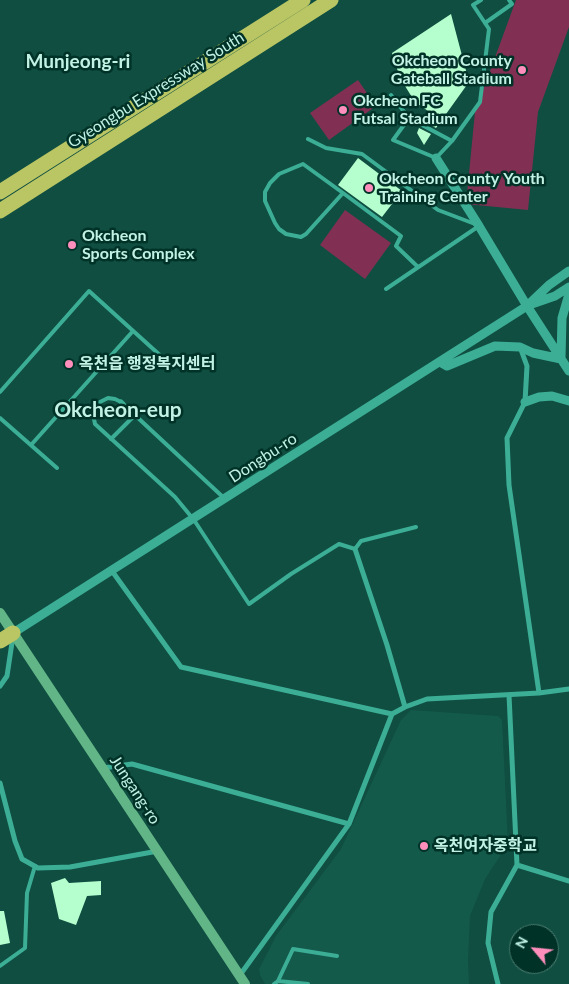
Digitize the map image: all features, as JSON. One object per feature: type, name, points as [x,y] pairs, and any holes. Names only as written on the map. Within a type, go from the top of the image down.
[{"type":"highway","points":[[0,192],[303,0]]},
{"type":"highway","name":"Gyeongbu Expressway South","points":[[0,210],[331,0]]},
{"type":"highway","points":[[0,641],[14,633]]},
{"type":"main road","name":"Jungang-ro","points":[[0,613],[242,980]]},
{"type":"street","points":[[436,158],[569,371]]},
{"type":"street","name":"Dongbu-ro","points":[[14,633],[527,306],[549,285],[569,271]]},
{"type":"street","name":"Dongbu-ro","points":[[527,306],[555,296],[569,287]]},
{"type":"street","points":[[561,359],[562,318],[569,294]]},
{"type":"street","points":[[440,362],[448,366],[494,346],[520,347],[533,353],[561,359]]},
{"type":"street","points":[[520,347],[527,366],[524,402],[507,438],[508,476],[539,693]]},
{"type":"street","points":[[524,402],[539,397],[552,396],[569,401]]},
{"type":"street","points":[[355,549],[387,644],[405,707]]},
{"type":"street","points":[[112,571],[181,667],[392,714]]},
{"type":"street","points":[[0,686],[7,676],[14,633]]},
{"type":"street","points":[[242,980],[349,824],[392,714],[427,699],[539,693],[569,689]]},
{"type":"street","points":[[498,984],[488,943],[491,912],[517,865],[509,695]]},
{"type":"street","points":[[103,768],[132,764],[349,824]]},
{"type":"street","points":[[0,783],[14,841],[22,859],[38,868],[70,867],[158,851]]},
{"type":"street","points":[[517,865],[569,881]]},
{"type":"lane","points":[[409,118],[392,140],[436,158],[452,141],[480,102],[489,29],[474,5],[481,0]]},
{"type":"lane","points":[[485,23],[512,4],[509,0]]},
{"type":"lane","points":[[391,95],[409,118],[452,141]]},
{"type":"lane","points":[[308,138],[326,148],[362,154],[438,210],[479,226]]},
{"type":"lane","points":[[343,193],[306,234],[301,237],[291,235],[279,229],[264,201],[265,192],[270,183],[279,174],[303,164],[343,193],[401,236],[396,246],[418,267]]},
{"type":"lane","points":[[386,289],[479,226]]},
{"type":"lane","points":[[0,392],[89,291],[162,357]]},
{"type":"lane","points":[[31,445],[133,331]]},
{"type":"lane","points":[[226,499],[122,403],[113,398],[104,399],[96,404],[93,411],[95,424],[165,487],[194,520],[250,604],[291,574],[339,544],[355,549],[361,541],[416,527]]},
{"type":"lane","points":[[111,439],[135,415]]},
{"type":"lane","points":[[0,418],[56,468]]},
{"type":"lane","points":[[0,966],[25,948],[27,893],[35,866]]},
{"type":"lane","points":[[274,984],[278,981],[293,949],[337,956]]},
{"type":"lane","points":[[278,981],[308,984]]},
{"type":"shaded area","name":"Okcheon County Gateball Stadium","points":[[516,0],[569,0],[569,27],[538,112],[528,210],[466,204],[475,112]]},
{"type":"shaded area","name":"Okcheon FC Futsal Stadium","points":[[358,80],[376,106],[329,140],[310,113]]},
{"type":"shaded area","points":[[345,210],[391,243],[365,279],[320,245]]},
{"type":"shaded area","name":"옥천여자중학교","points":[[411,710],[498,716],[502,720],[508,844],[485,879],[470,916],[469,984],[265,984],[259,969],[276,936],[341,849],[401,720]]},
{"type":"building","points":[[451,14],[469,82],[436,128],[423,121],[428,111],[415,102],[400,78],[392,53]]},
{"type":"building","points":[[419,128],[431,134],[424,145],[417,133]]},
{"type":"building","name":"Okcheon County Youth Training Center","points":[[358,158],[402,191],[382,217],[338,185]]},
{"type":"building","points":[[65,878],[69,883],[101,881],[101,895],[87,896],[76,925],[59,919],[51,883]]},
{"type":"building","points":[[0,911],[4,911],[10,943],[0,945]]},
{"type":"place","name":"Okcheon County Gateball Stadium","points":[[522,70]]},
{"type":"place","name":"Okcheon FC Futsal Stadium","points":[[343,110]]},
{"type":"place","name":"Okcheon County Youth Training Center","points":[[369,188]]},
{"type":"place","name":"Okcheon Sports Complex","points":[[72,245]]},
{"type":"place","name":"옥천읍 행정복지센터","points":[[69,364]]},
{"type":"place","name":"옥천여자중학교","points":[[424,846]]},
{"type":"district","name":"Munjeong-ri","points":[[78,62]]},
{"type":"district","name":"Okcheon-eup","points":[[118,410]]}]
